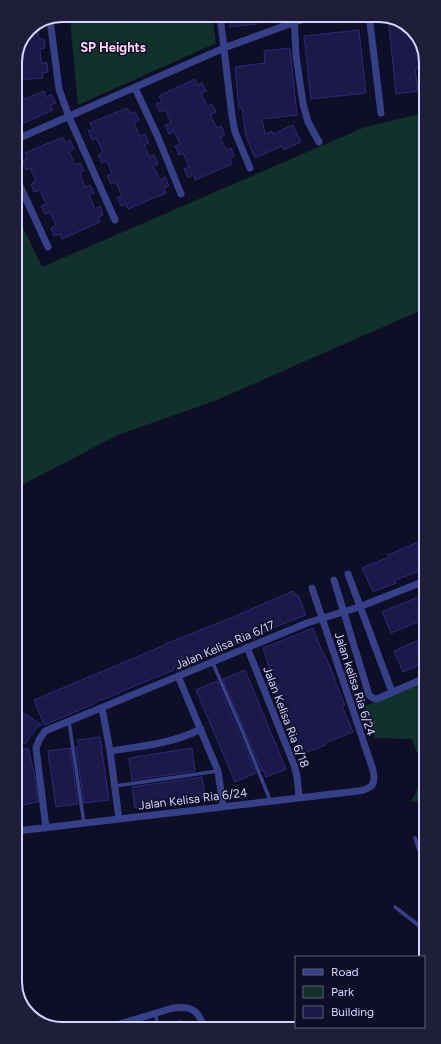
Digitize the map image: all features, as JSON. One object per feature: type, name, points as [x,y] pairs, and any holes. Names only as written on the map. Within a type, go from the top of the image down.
[{"type":"street","points":[[221,22],[235,132],[250,168]]},
{"type":"street","points":[[22,137],[287,22]]},
{"type":"street","points":[[294,22],[296,55],[303,104],[308,122],[319,142]]},
{"type":"street","points":[[370,22],[381,113]]},
{"type":"street","points":[[50,24],[59,89],[69,117],[115,220]]},
{"type":"street","points":[[135,88],[157,135],[181,194]]},
{"type":"street","points":[[22,189],[48,247]]},
{"type":"street","points":[[348,574],[392,692]]},
{"type":"street","points":[[334,580],[369,695],[373,698],[377,698],[419,681]]},
{"type":"street","name":"Jalan Kelisa Ria 6/17","points":[[46,828],[36,748],[38,740],[46,731],[246,647],[322,617],[360,607],[419,583]]},
{"type":"street","name":"Jalan kelisa Ria 6/24","points":[[312,588],[372,770],[374,778],[371,786]]},
{"type":"street","name":"Jalan Kelisa Ria 6/18","points":[[246,647],[294,765],[297,776],[299,797]]},
{"type":"street","points":[[178,676],[218,771],[223,806]]},
{"type":"street","points":[[102,708],[110,751],[119,819]]},
{"type":"street","points":[[110,751],[169,742],[185,737],[201,729]]},
{"type":"street","name":"Jalan Kelisa Ria 6/24","points":[[22,830],[362,790],[371,786]]},
{"type":"street","points":[[131,1022],[172,1008],[182,1007],[189,1008],[194,1011],[201,1022]]},
{"type":"lane","points":[[212,661],[270,800]]},
{"type":"lane","points":[[69,721],[84,823]]},
{"type":"lane","points":[[114,786],[218,771]]},
{"type":"lane","points":[[415,838],[419,850]]},
{"type":"lane","points":[[395,907],[419,926]]},
{"type":"lane","points":[[155,1014],[157,1022]]},
{"type":"green space","points":[[70,22],[213,22],[216,43],[78,105]]},
{"type":"green space","points":[[419,114],[419,311],[217,400],[118,435],[22,485],[22,225],[42,267],[365,127]]},
{"type":"green space","points":[[419,684],[419,758],[412,739],[375,738],[365,706]]},
{"type":"green space","points":[[419,786],[419,801],[411,802]]},
{"type":"building","points":[[230,22],[256,22],[256,24],[230,27]]},
{"type":"building","points":[[389,23],[397,26],[411,38],[415,44],[419,57],[419,69],[415,69],[418,91],[396,94]]},
{"type":"building","points":[[359,30],[366,93],[311,99],[304,36]]},
{"type":"building","points":[[38,31],[39,39],[44,39],[45,48],[40,49],[41,63],[47,63],[48,72],[42,73],[43,78],[22,80],[23,51],[30,38]]},
{"type":"building","points":[[290,48],[297,115],[262,119],[265,134],[272,131],[273,134],[293,125],[301,142],[284,150],[282,146],[255,158],[246,137],[242,108],[239,108],[235,67],[265,63],[264,51]]},
{"type":"building","points":[[195,79],[197,85],[202,83],[206,91],[201,93],[207,106],[212,104],[216,112],[210,115],[217,128],[221,126],[225,135],[220,137],[226,150],[231,148],[235,156],[230,159],[232,164],[195,180],[193,175],[188,178],[184,169],[189,167],[183,153],[179,155],[175,146],[180,144],[174,131],[169,134],[165,125],[171,123],[165,110],[160,112],[156,104],[162,102],[159,96]]},
{"type":"building","points":[[44,91],[46,97],[51,94],[56,103],[50,105],[53,110],[22,124],[22,100]]},
{"type":"building","points":[[127,108],[130,114],[135,112],[139,120],[134,123],[140,137],[145,134],[149,143],[144,145],[149,157],[154,155],[158,164],[153,166],[160,180],[165,177],[169,186],[164,188],[166,193],[128,209],[126,204],[121,206],[117,198],[122,196],[116,182],[111,184],[107,176],[112,174],[107,161],[102,163],[98,155],[103,152],[96,138],[92,140],[88,131],[93,129],[90,123]]},
{"type":"building","points":[[63,137],[65,143],[70,140],[74,149],[69,151],[75,165],[80,163],[84,171],[80,173],[85,187],[90,185],[94,193],[89,195],[95,209],[100,206],[103,215],[98,217],[100,222],[62,239],[60,234],[54,236],[51,228],[56,225],[50,212],[45,214],[41,206],[46,204],[40,190],[34,192],[31,184],[36,181],[30,168],[26,170],[22,161],[27,159],[25,153]]},
{"type":"building","points":[[419,542],[419,571],[395,580],[396,583],[373,592],[362,568],[389,557],[388,555]]},
{"type":"building","points":[[293,591],[296,596],[298,595],[306,615],[252,636],[253,638],[173,668],[174,670],[44,725],[34,700]]},
{"type":"building","points":[[419,597],[419,621],[391,633],[382,612]]},
{"type":"building","points":[[313,628],[345,705],[342,706],[353,732],[325,743],[326,745],[302,754],[271,677],[263,648]]},
{"type":"building","points":[[419,640],[419,663],[417,666],[403,672],[394,651]]},
{"type":"building","points":[[245,670],[286,769],[266,777],[263,770],[262,771],[223,679]]},
{"type":"building","points":[[217,681],[256,773],[235,782],[196,690]]},
{"type":"building","points":[[22,712],[42,725],[37,727],[25,744],[22,742]]},
{"type":"building","points":[[100,737],[109,800],[84,803],[76,747],[79,746],[78,740]]},
{"type":"building","points":[[28,748],[35,777],[38,802],[22,805],[22,750]]},
{"type":"building","points":[[70,748],[78,804],[56,807],[48,751]]},
{"type":"building","points":[[192,748],[195,771],[132,780],[129,758]]},
{"type":"building","points":[[202,777],[205,798],[135,808],[132,787]]},
{"type":"district","name":"SP Heights","points":[[113,47]]}]
